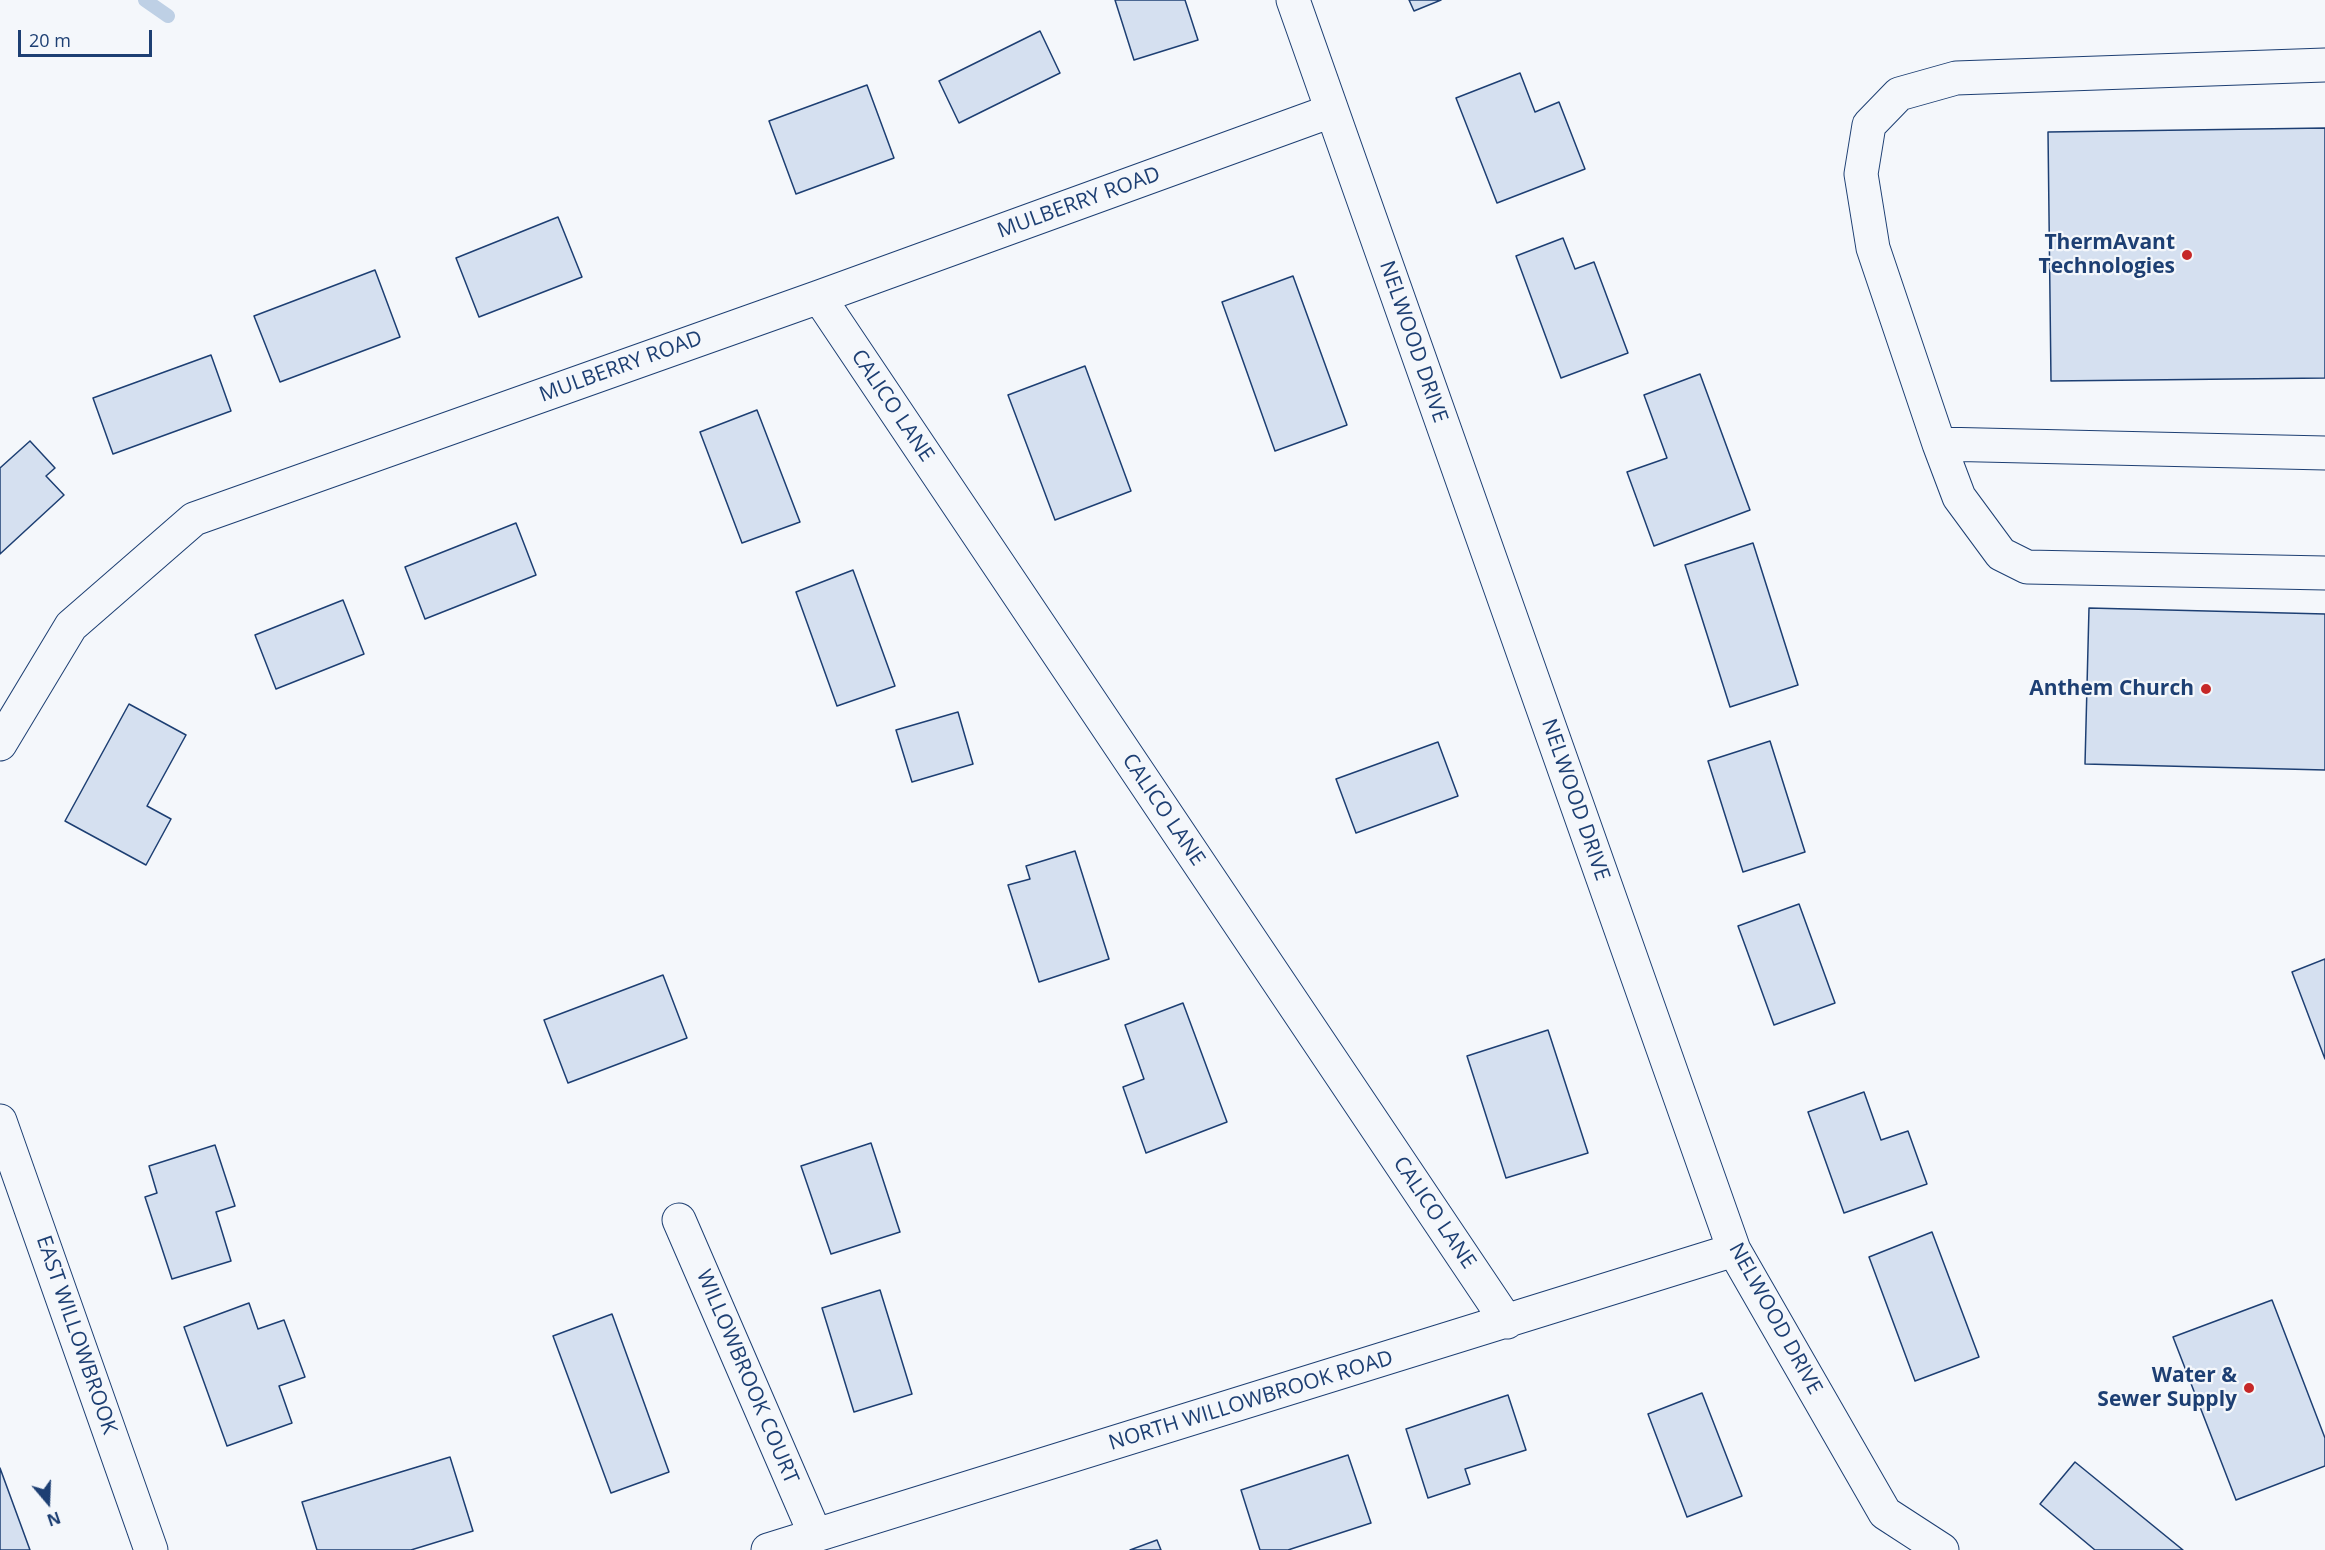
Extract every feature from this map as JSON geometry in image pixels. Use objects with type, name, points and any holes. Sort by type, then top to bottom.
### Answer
[{"type":"street","name":"NELWOOD DRIVE","points":[[1293,0],[1734,1250],[1886,1513],[1942,1550]]},
{"type":"street","points":[[2325,65],[1956,78],[1899,94],[1869,125],[1861,174],[1873,248],[1939,444],[1959,497],[2001,554],[2028,567],[2325,573]]},
{"type":"street","name":"MULBERRY ROAD","points":[[0,744],[70,626],[194,519],[819,297],[1331,111]]},
{"type":"street","name":"CALICO LANE","points":[[819,297],[1506,1322]]},
{"type":"street","points":[[1939,444],[2325,453]]},
{"type":"street","name":"EAST WILLOWBROOK","points":[[0,1121],[151,1550]]},
{"type":"street","name":"WILLOWBROOK COURT","points":[[679,1220],[815,1534]]},
{"type":"street","name":"NORTH WILLOWBROOK ROAD","points":[[768,1550],[1734,1250]]},
{"type":"building","points":[[1115,0],[1185,0],[1198,40],[1134,60]]},
{"type":"building","points":[[1409,0],[1441,0],[1414,11]]},
{"type":"building","points":[[1040,31],[1060,73],[959,123],[939,81]]},
{"type":"building","points":[[1520,73],[1535,112],[1559,102],[1585,169],[1497,203],[1456,98]]},
{"type":"building","points":[[867,85],[894,158],[796,194],[769,121]]},
{"type":"building","name":"ThermAvant Technologies","points":[[2325,128],[2325,378],[2051,381],[2048,132]]},
{"type":"building","points":[[558,217],[582,277],[479,317],[456,258]]},
{"type":"building","points":[[1563,238],[1575,269],[1594,262],[1628,353],[1561,378],[1516,256]]},
{"type":"building","points":[[375,270],[400,337],[280,382],[254,316]]},
{"type":"building","points":[[1293,276],[1347,425],[1275,451],[1222,302]]},
{"type":"building","points":[[211,355],[231,411],[113,454],[93,398]]},
{"type":"building","points":[[1085,366],[1131,491],[1055,520],[1008,395]]},
{"type":"building","points":[[1700,374],[1750,510],[1654,546],[1627,472],[1667,458],[1644,395]]},
{"type":"building","points":[[757,410],[800,522],[742,543],[700,432]]},
{"type":"building","points":[[30,441],[55,468],[46,476],[64,495],[0,554],[0,468]]},
{"type":"building","points":[[516,523],[536,575],[425,619],[405,567]]},
{"type":"building","points":[[1753,543],[1798,685],[1730,707],[1685,565]]},
{"type":"building","points":[[853,570],[895,686],[837,706],[796,592]]},
{"type":"building","points":[[343,600],[364,654],[276,689],[255,635]]},
{"type":"building","name":"Anthem Church","points":[[2089,608],[2325,614],[2325,770],[2085,764]]},
{"type":"building","points":[[129,704],[186,735],[147,806],[171,819],[146,865],[65,821]]},
{"type":"building","points":[[958,712],[973,764],[912,782],[896,730]]},
{"type":"building","points":[[1770,741],[1805,852],[1743,872],[1708,761]]},
{"type":"building","points":[[1438,742],[1458,796],[1356,833],[1336,779]]},
{"type":"building","points":[[1075,851],[1109,959],[1039,982],[1008,885],[1030,879],[1026,866]]},
{"type":"building","points":[[1799,904],[1835,1003],[1774,1025],[1738,926]]},
{"type":"building","points":[[2325,959],[2325,1059],[2292,972]]},
{"type":"building","points":[[663,975],[687,1038],[568,1083],[544,1020]]},
{"type":"building","points":[[1183,1003],[1227,1122],[1146,1153],[1123,1087],[1144,1079],[1125,1025]]},
{"type":"building","points":[[1548,1030],[1588,1153],[1506,1178],[1467,1056]]},
{"type":"building","points":[[1864,1092],[1881,1140],[1908,1131],[1927,1184],[1844,1213],[1808,1112]]},
{"type":"building","points":[[871,1143],[900,1232],[831,1254],[801,1166]]},
{"type":"building","points":[[215,1145],[235,1206],[216,1212],[231,1261],[172,1279],[145,1197],[157,1193],[149,1166]]},
{"type":"building","points":[[1932,1232],[1979,1357],[1915,1381],[1869,1257]]},
{"type":"building","points":[[880,1290],[912,1394],[854,1412],[822,1308]]},
{"type":"building","name":"Water & Sewer Supply","points":[[2272,1300],[2325,1438],[2325,1466],[2236,1500],[2173,1337]]},
{"type":"building","points":[[249,1303],[258,1329],[284,1320],[305,1377],[279,1386],[292,1423],[227,1446],[184,1327]]},
{"type":"building","points":[[612,1314],[669,1472],[611,1493],[553,1336]]},
{"type":"building","points":[[1702,1393],[1742,1496],[1687,1517],[1648,1414]]},
{"type":"building","points":[[1508,1395],[1526,1450],[1465,1469],[1470,1484],[1428,1498],[1406,1429]]},
{"type":"building","points":[[1348,1455],[1371,1523],[1288,1550],[1260,1550],[1241,1490]]},
{"type":"building","points":[[450,1457],[473,1531],[411,1550],[317,1550],[302,1502]]},
{"type":"building","points":[[2075,1462],[2183,1550],[2095,1550],[2040,1504]]},
{"type":"building","points":[[0,1468],[30,1550],[0,1550]]},
{"type":"building","points":[[1157,1540],[1161,1550],[1130,1550]]},
{"type":"waterway","points":[[145,0],[168,16]]},
{"type":"place","name":"ThermAvant Technologies","points":[[2187,255]]},
{"type":"place","name":"Anthem Church","points":[[2206,689]]},
{"type":"place","name":"Water & Sewer Supply","points":[[2249,1388]]}]
